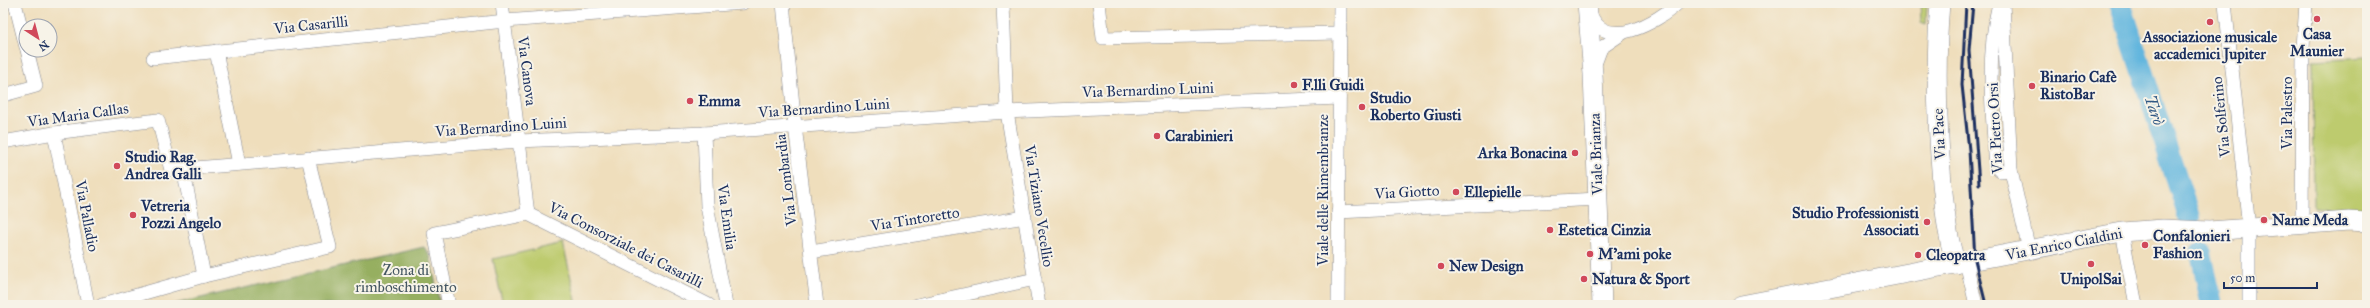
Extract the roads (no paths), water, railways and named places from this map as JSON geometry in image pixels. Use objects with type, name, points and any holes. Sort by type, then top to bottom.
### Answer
[{"type":"street","points":[[15,3],[19,18]]},
{"type":"street","name":"Via Canova","points":[[502,3],[528,214]]},
{"type":"street","name":"Via Casarilli","points":[[153,58],[505,21],[743,3]]},
{"type":"street","name":"Via Lombardia","points":[[783,3],[795,126],[817,305]]},
{"type":"street","name":"Via Tiziano Vecellio","points":[[1002,3],[1007,112],[1039,305]]},
{"type":"street","points":[[1099,3],[1103,38],[1340,33]]},
{"type":"street","name":"Viale delle Rimembranze","points":[[1338,305],[1340,3]]},
{"type":"street","points":[[1587,3],[1594,24],[1600,28],[1615,33],[1625,32]]},
{"type":"street","name":"Viale Brianza","points":[[1587,3],[1593,74],[1602,305]]},
{"type":"street","points":[[1593,74],[1596,58],[1601,48],[1625,32],[1649,23],[1678,3]]},
{"type":"street","name":"Via Pace","points":[[1940,3],[1936,78],[1940,160],[1948,241],[1961,263]]},
{"type":"street","points":[[1999,3],[1994,24],[1991,63],[1996,167],[2006,170]]},
{"type":"street","name":"Via Pietro Orsi","points":[[2003,3],[2006,170],[2029,250]]},
{"type":"street","name":"Via Solferino","points":[[2225,3],[2249,228],[2249,305]]},
{"type":"street","name":"Via Palestro","points":[[2302,224],[2303,48],[2306,3]]},
{"type":"street","points":[[216,51],[239,164]]},
{"type":"street","points":[[4,95],[36,86],[29,58]]},
{"type":"street","name":"Via Bernardino Luini","points":[[158,120],[171,170],[520,141],[704,133],[1007,112],[1339,98]]},
{"type":"street","name":"Via Maria Callas","points":[[3,142],[54,133],[158,120]]},
{"type":"street","name":"Via Palladio","points":[[54,133],[88,305]]},
{"type":"street","name":"Via Emilia","points":[[704,133],[707,206],[726,305]]},
{"type":"street","points":[[102,305],[204,276],[330,247],[308,158]]},
{"type":"street","points":[[183,168],[204,276]]},
{"type":"street","name":"Via Giotto","points":[[1338,212],[1598,199]]},
{"type":"street","points":[[449,305],[434,233],[528,214]]},
{"type":"street","name":"Via Consorziale dei Casarilli","points":[[528,214],[709,305]]},
{"type":"street","name":"Via Tintoretto","points":[[811,252],[1025,217]]},
{"type":"street","name":"Via Enrico Cialdini","points":[[1741,305],[2122,232],[2163,229],[2209,232],[2302,224],[2367,222]]},
{"type":"street","points":[[2122,232],[2136,305]]},
{"type":"street","points":[[1961,263],[1976,305]]},
{"type":"street","points":[[917,305],[1035,279]]},
{"type":"waterway","name":"Tarò","points":[[2120,3],[2189,217]]},
{"type":"waterway","name":"Tarò","points":[[2201,253],[2212,305]]},
{"type":"railway","points":[[1966,3],[1962,85],[1969,150],[1975,260],[1986,305]]},
{"type":"railway","points":[[1973,3],[1969,50],[1979,184]]},
{"type":"place","name":"Casa Maunier","points":[[2317,19]]},
{"type":"place","name":"Associazione musicale accademici Jupiter","points":[[2210,22]]},
{"type":"place","name":"F.lli Guidi","points":[[1294,85]]},
{"type":"place","name":"Binario Cafè RistoBar","points":[[2032,86]]},
{"type":"place","name":"Emma","points":[[690,101]]},
{"type":"place","name":"Studio Roberto Giusti","points":[[1362,107]]},
{"type":"place","name":"Carabinieri","points":[[1157,136]]},
{"type":"place","name":"Arka Bonacina","points":[[1575,153]]},
{"type":"place","name":"Studio Rag. Andrea Galli","points":[[117,166]]},
{"type":"place","name":"Ellepielle","points":[[1456,192]]},
{"type":"place","name":"Vetreria Pozzi Angelo","points":[[133,215]]},
{"type":"place","name":"Name Meda","points":[[2264,220]]},
{"type":"place","name":"Studio Professionisti Associati","points":[[1927,222]]},
{"type":"place","name":"Estetica Cinzia","points":[[1550,230]]},
{"type":"place","name":"Confalonieri Fashion","points":[[2145,245]]},
{"type":"place","name":"M'ami poke","points":[[1590,254]]},
{"type":"place","name":"Cleopatra","points":[[1918,255]]},
{"type":"place","name":"UnipolSai","points":[[2091,264]]},
{"type":"place","name":"New Design","points":[[1441,266]]},
{"type":"place","name":"Natura & Sport","points":[[1584,279]]},
{"type":"park label","name":"Zona di rimboschimento","points":[[406,278]]}]
